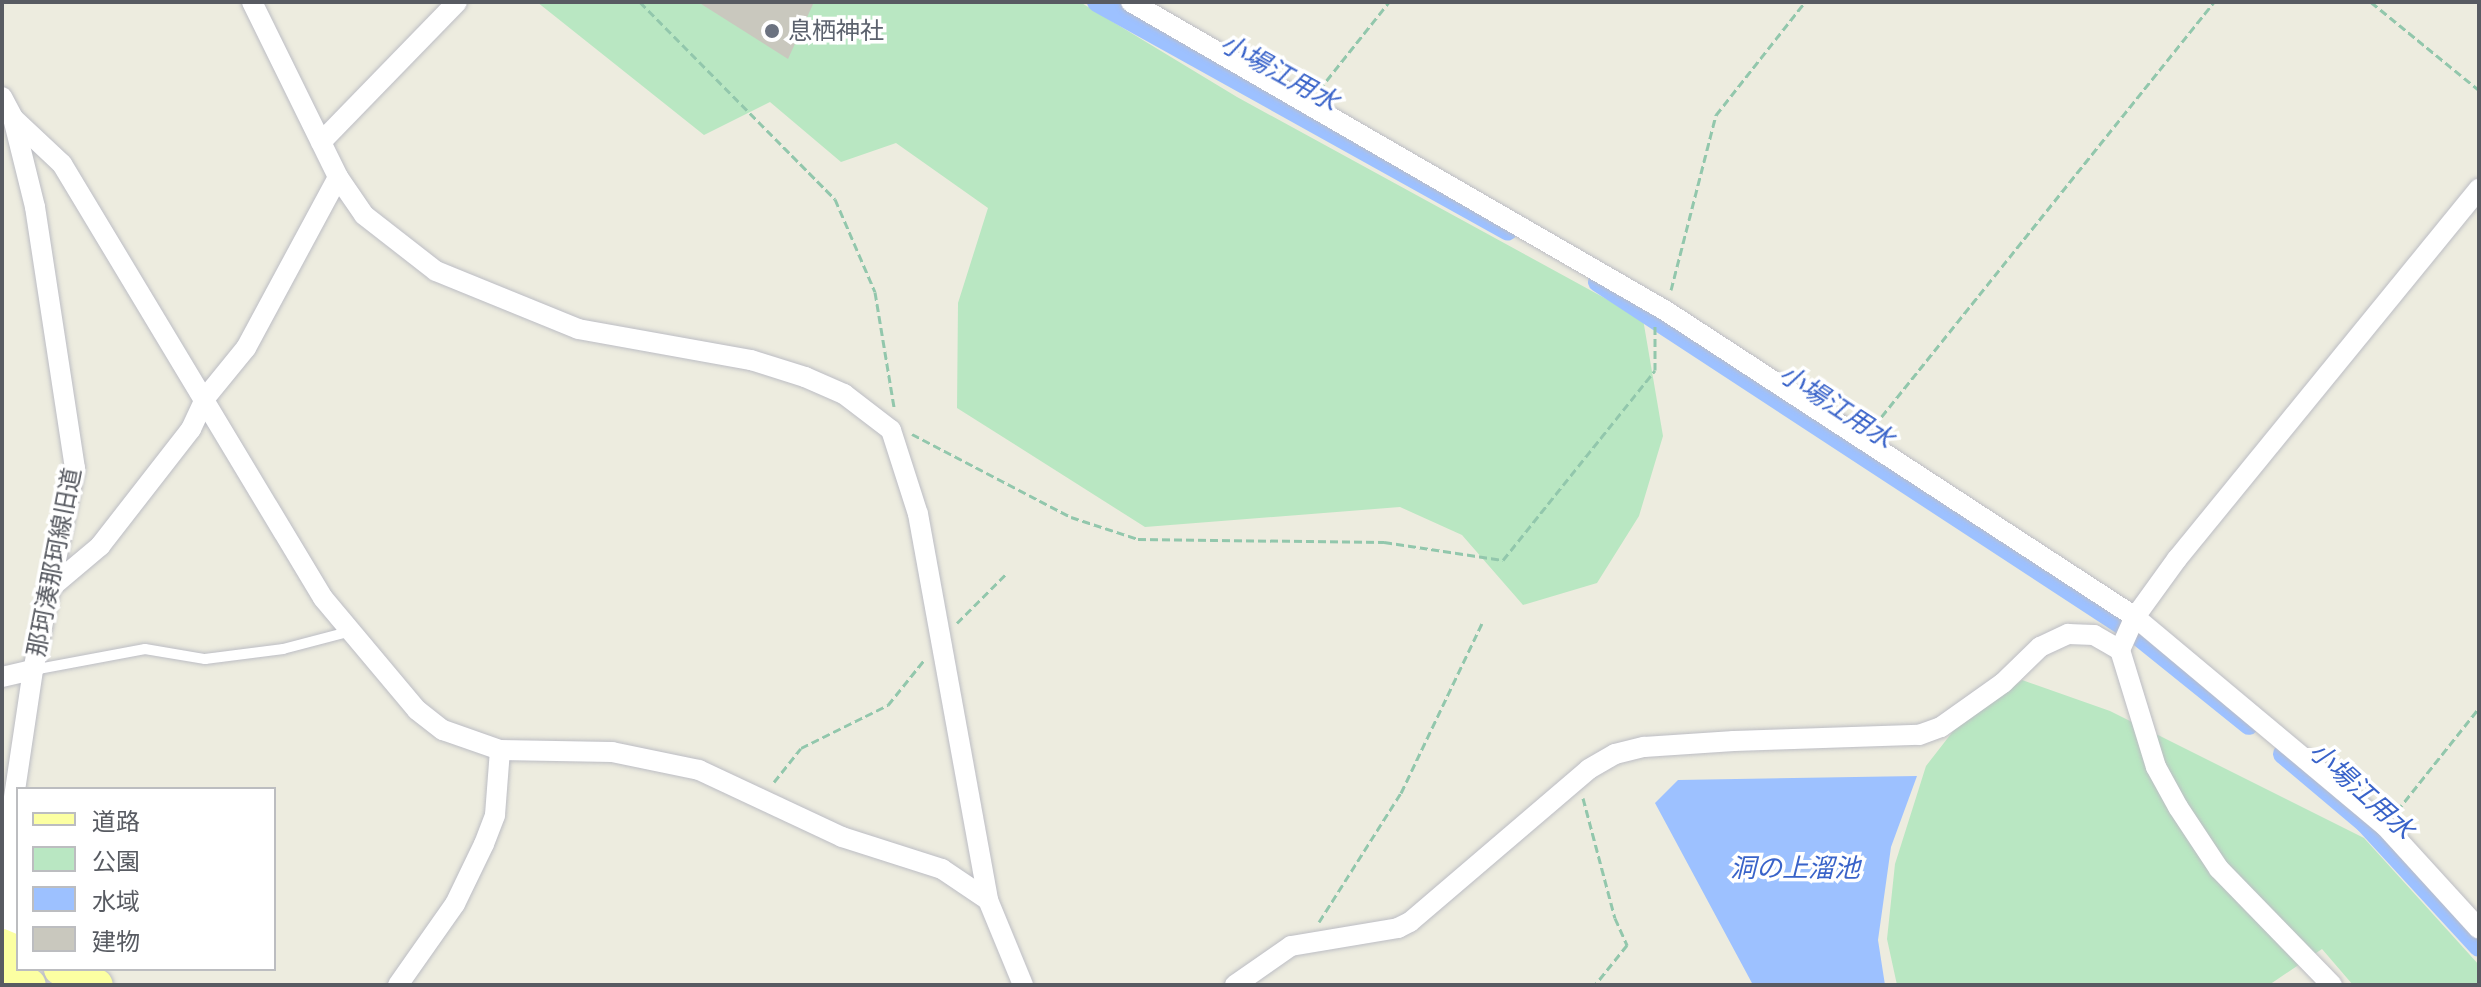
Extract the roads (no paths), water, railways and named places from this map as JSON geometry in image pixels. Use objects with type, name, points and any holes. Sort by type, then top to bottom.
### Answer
[{"type":"main road","points":[[65,971],[97,985]]},
{"type":"street","points":[[252,2],[338,177],[364,215],[389,238],[482,293],[578,329],[751,360],[805,377],[844,394],[894,428],[918,514],[938,643],[988,900],[1023,985]]},
{"type":"street","points":[[321,142],[457,2]]},
{"type":"street","points":[[1131,2],[1863,440],[2129,631],[2385,826],[2479,929]]},
{"type":"street","name":"那珂湊那珂線旧道","points":[[2,97],[13,118],[50,285],[75,468],[33,670],[8,837],[12,966]]},
{"type":"street","points":[[13,118],[62,164],[206,397],[243,467],[348,632],[417,710],[443,730],[500,750],[612,752],[699,770],[842,837],[942,869],[988,900]]},
{"type":"street","points":[[49,589],[100,546],[145,493],[191,429],[206,397],[246,348],[338,177]]},
{"type":"street","points":[[1244,983],[1278,952],[1307,942],[1398,928],[1410,922],[1615,754],[1644,747],[1919,735],[1941,727],[2003,683],[2040,647],[2068,634],[2129,631],[2479,189]]},
{"type":"street","points":[[2129,631],[2156,767],[2178,807],[2219,869],[2332,985]]},
{"type":"street","points":[[2,677],[33,670]]},
{"type":"street","points":[[398,985],[455,904],[484,844],[495,815],[500,750]]},
{"type":"lane","points":[[33,670],[145,649],[205,659],[283,649],[348,632]]},
{"type":"water","name":"洞の上溜池","points":[[1917,776],[1891,847],[1878,940],[1885,985],[1753,985],[1655,803],[1678,780]]},
{"type":"waterway","name":"小場江用水","points":[[1097,2],[1508,231]]},
{"type":"waterway","name":"小場江用水","points":[[1598,282],[2136,634],[2249,725]]},
{"type":"waterway","name":"小場江用水","points":[[2283,754],[2365,823],[2479,947]]},
{"type":"place","name":"息栖神社","points":[[772,31]]}]
